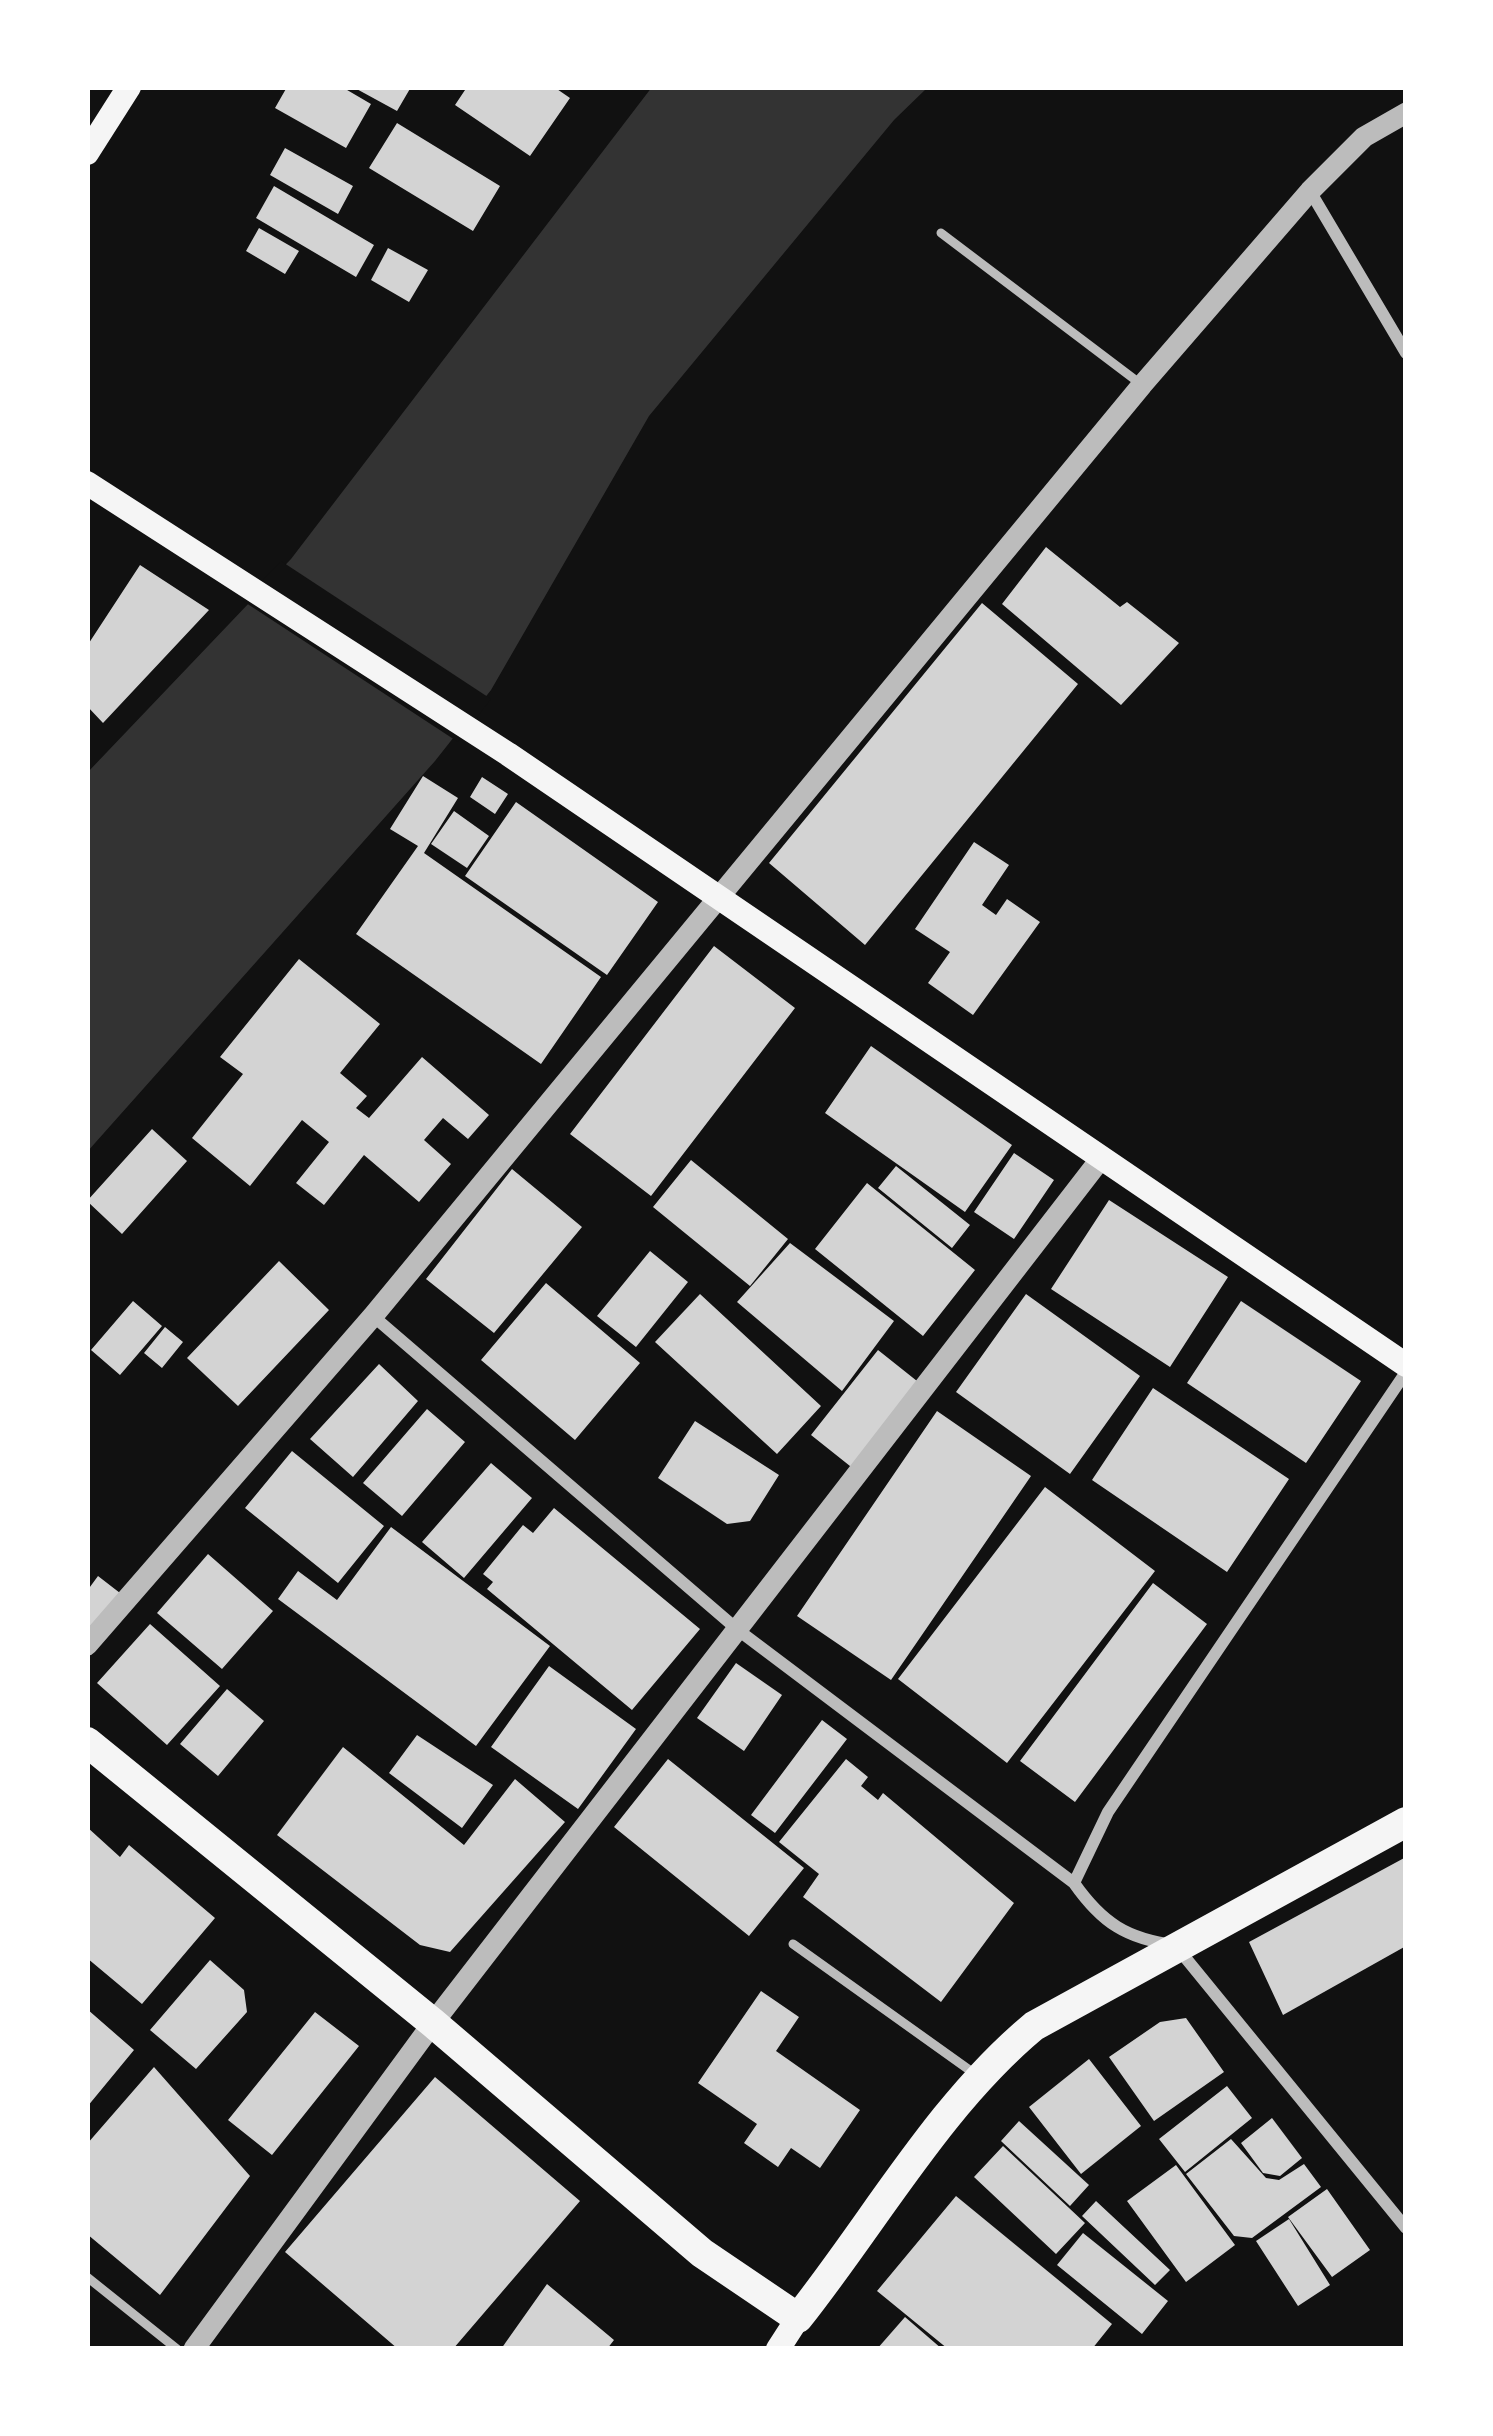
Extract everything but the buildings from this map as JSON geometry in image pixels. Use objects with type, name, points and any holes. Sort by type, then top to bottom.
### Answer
[{"type":"main road","points":[[87,153],[129,87]]},
{"type":"main road","points":[[87,483],[508,754],[1406,1368]]},
{"type":"main road","points":[[87,1742],[433,2023],[702,2253],[798,2318]]},
{"type":"main road","points":[[778,2349],[979,2078],[1034,2026],[1406,1822]]},
{"type":"street","points":[[87,1645],[373,1316],[1142,385],[1310,191],[1364,137],[1406,113]]},
{"type":"street","points":[[1310,191],[1406,352]]},
{"type":"street","points":[[194,2349],[433,2023],[1099,1161]]},
{"type":"street","points":[[373,1316],[738,1630],[1074,1882],[1114,1929],[1139,1940],[1175,1946],[1406,2228]]},
{"type":"street","points":[[1074,1882],[1108,1812],[1406,1368]]},
{"type":"lane","points":[[941,233],[1142,385]]},
{"type":"lane","points":[[793,1944],[979,2078]]},
{"type":"lane","points":[[87,2277],[177,2349]]},
{"type":"shaded area","points":[[652,87],[928,87],[894,120],[649,416],[491,690],[435,761],[87,1152],[87,773],[291,559]]},
{"type":"pier","points":[[281,561],[491,699],[458,742],[243,601]]}]
